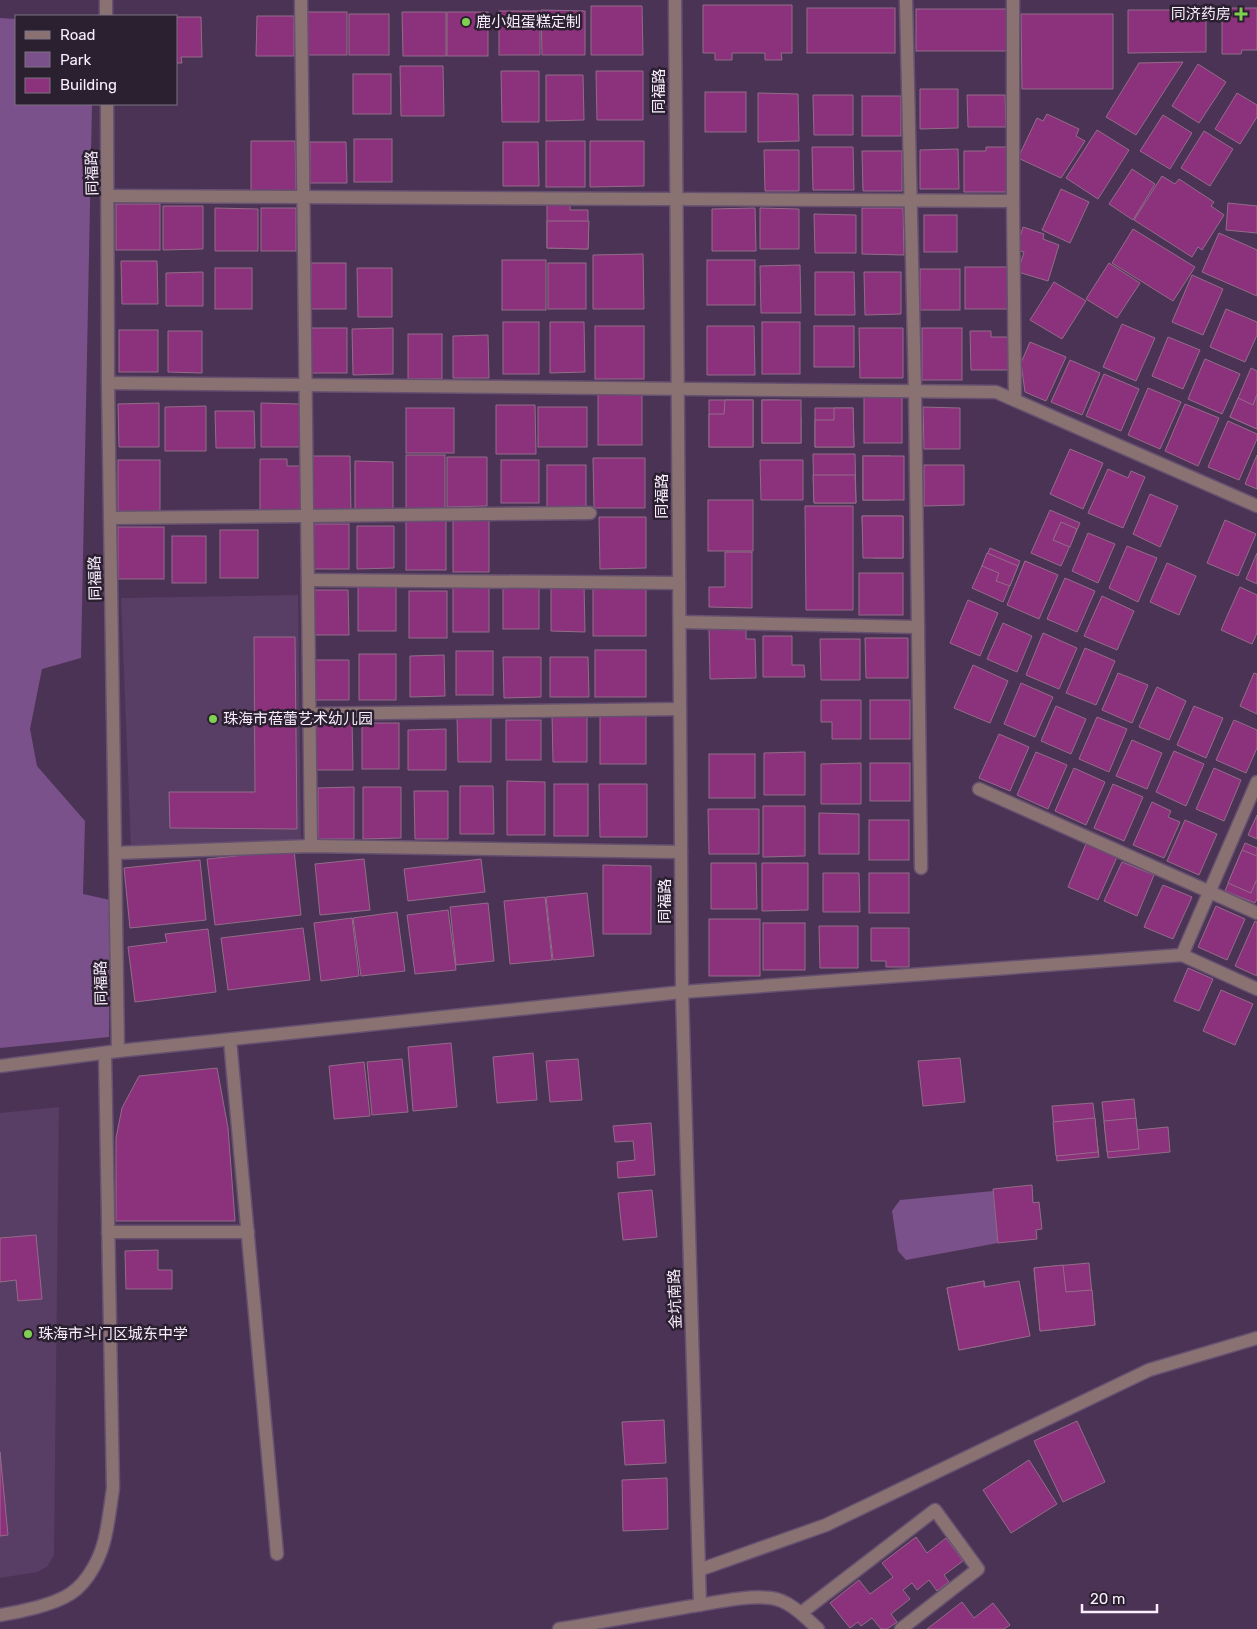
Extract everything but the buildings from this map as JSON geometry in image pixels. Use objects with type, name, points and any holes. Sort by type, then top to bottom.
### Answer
[{"type":"street","points":[[106,0],[106,15]]},
{"type":"street","points":[[301,0],[311,846]]},
{"type":"street","name":"同福路","points":[[675,0],[682,992]]},
{"type":"street","points":[[906,0],[915,390],[920,868]]},
{"type":"street","points":[[1013,0],[1015,400]]},
{"type":"street","name":"同福路","points":[[107,105],[108,383],[118,1051]]},
{"type":"street","points":[[108,196],[1013,201]]},
{"type":"street","points":[[108,383],[996,392],[1257,506]]},
{"type":"street","points":[[110,518],[590,513]]},
{"type":"street","points":[[308,580],[679,583]]},
{"type":"street","points":[[680,622],[918,628]]},
{"type":"street","points":[[309,714],[680,709]]},
{"type":"street","points":[[1182,955],[1257,782]]},
{"type":"street","points":[[979,789],[1257,913]]},
{"type":"street","points":[[115,853],[311,846],[681,852]]},
{"type":"street","points":[[0,1066],[118,1051],[682,992],[1182,955],[1257,989]]},
{"type":"street","name":"金坑南路","points":[[682,992],[700,1605]]},
{"type":"street","points":[[230,1040],[277,1554]]},
{"type":"street","points":[[0,1615],[47,1604],[70,1594],[87,1578],[99,1558],[106,1535],[113,1488],[105,1054]]},
{"type":"street","points":[[108,1232],[248,1232]]},
{"type":"street","points":[[699,1570],[826,1525],[1149,1370],[1257,1338]]},
{"type":"street","points":[[801,1614],[935,1510],[978,1569],[900,1629]]},
{"type":"street","points":[[560,1629],[700,1605],[743,1599],[772,1598],[790,1605],[818,1629]]},
{"type":"shaded area","name":"珠海市蓓蕾艺术幼儿园","points":[[298,595],[301,841],[131,847],[121,598]]},
{"type":"shaded area","name":"珠海市斗门区城东中学","points":[[59,1107],[54,1555],[47,1567],[37,1572],[0,1578],[0,1113]]},
{"type":"green space","points":[[0,18],[15,19],[15,105],[92,105],[81,658],[42,669],[30,729],[37,766],[85,821],[83,894],[110,900],[109,1037],[0,1048]]},
{"type":"green space","points":[[993,1191],[998,1243],[906,1260],[898,1251],[892,1211],[900,1200]]},
{"type":"place","name":"同济药房","points":[[1241,14]]},
{"type":"place","name":"鹿小姐蛋糕定制","points":[[466,22]]},
{"type":"place","name":"珠海市蓓蕾艺术幼儿园","points":[[213,719]]},
{"type":"place","name":"珠海市斗门区城东中学","points":[[28,1334]]}]
